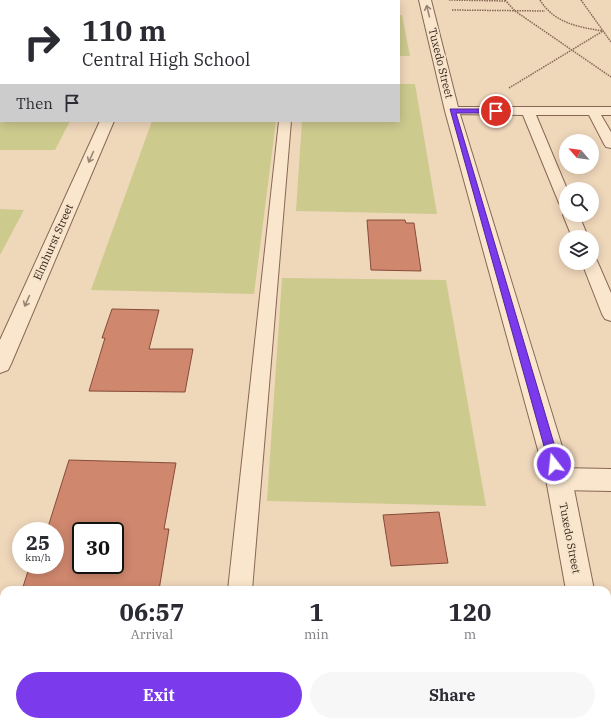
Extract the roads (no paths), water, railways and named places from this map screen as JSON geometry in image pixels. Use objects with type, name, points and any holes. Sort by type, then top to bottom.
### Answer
[{"type":"street","name":"Tuxedo Street","points":[[425,0],[452,111],[559,479],[579,586]]},
{"type":"street","name":"Elmhurst Street","points":[[0,364],[107,122]]},
{"type":"lane","points":[[452,111],[611,111]]},
{"type":"lane","points":[[528,111],[559,186]]},
{"type":"lane","points":[[593,111],[611,144]]},
{"type":"lane","points":[[240,586],[285,122]]},
{"type":"lane","points":[[593,270],[611,314]]},
{"type":"lane","points":[[559,479],[611,480]]}]
